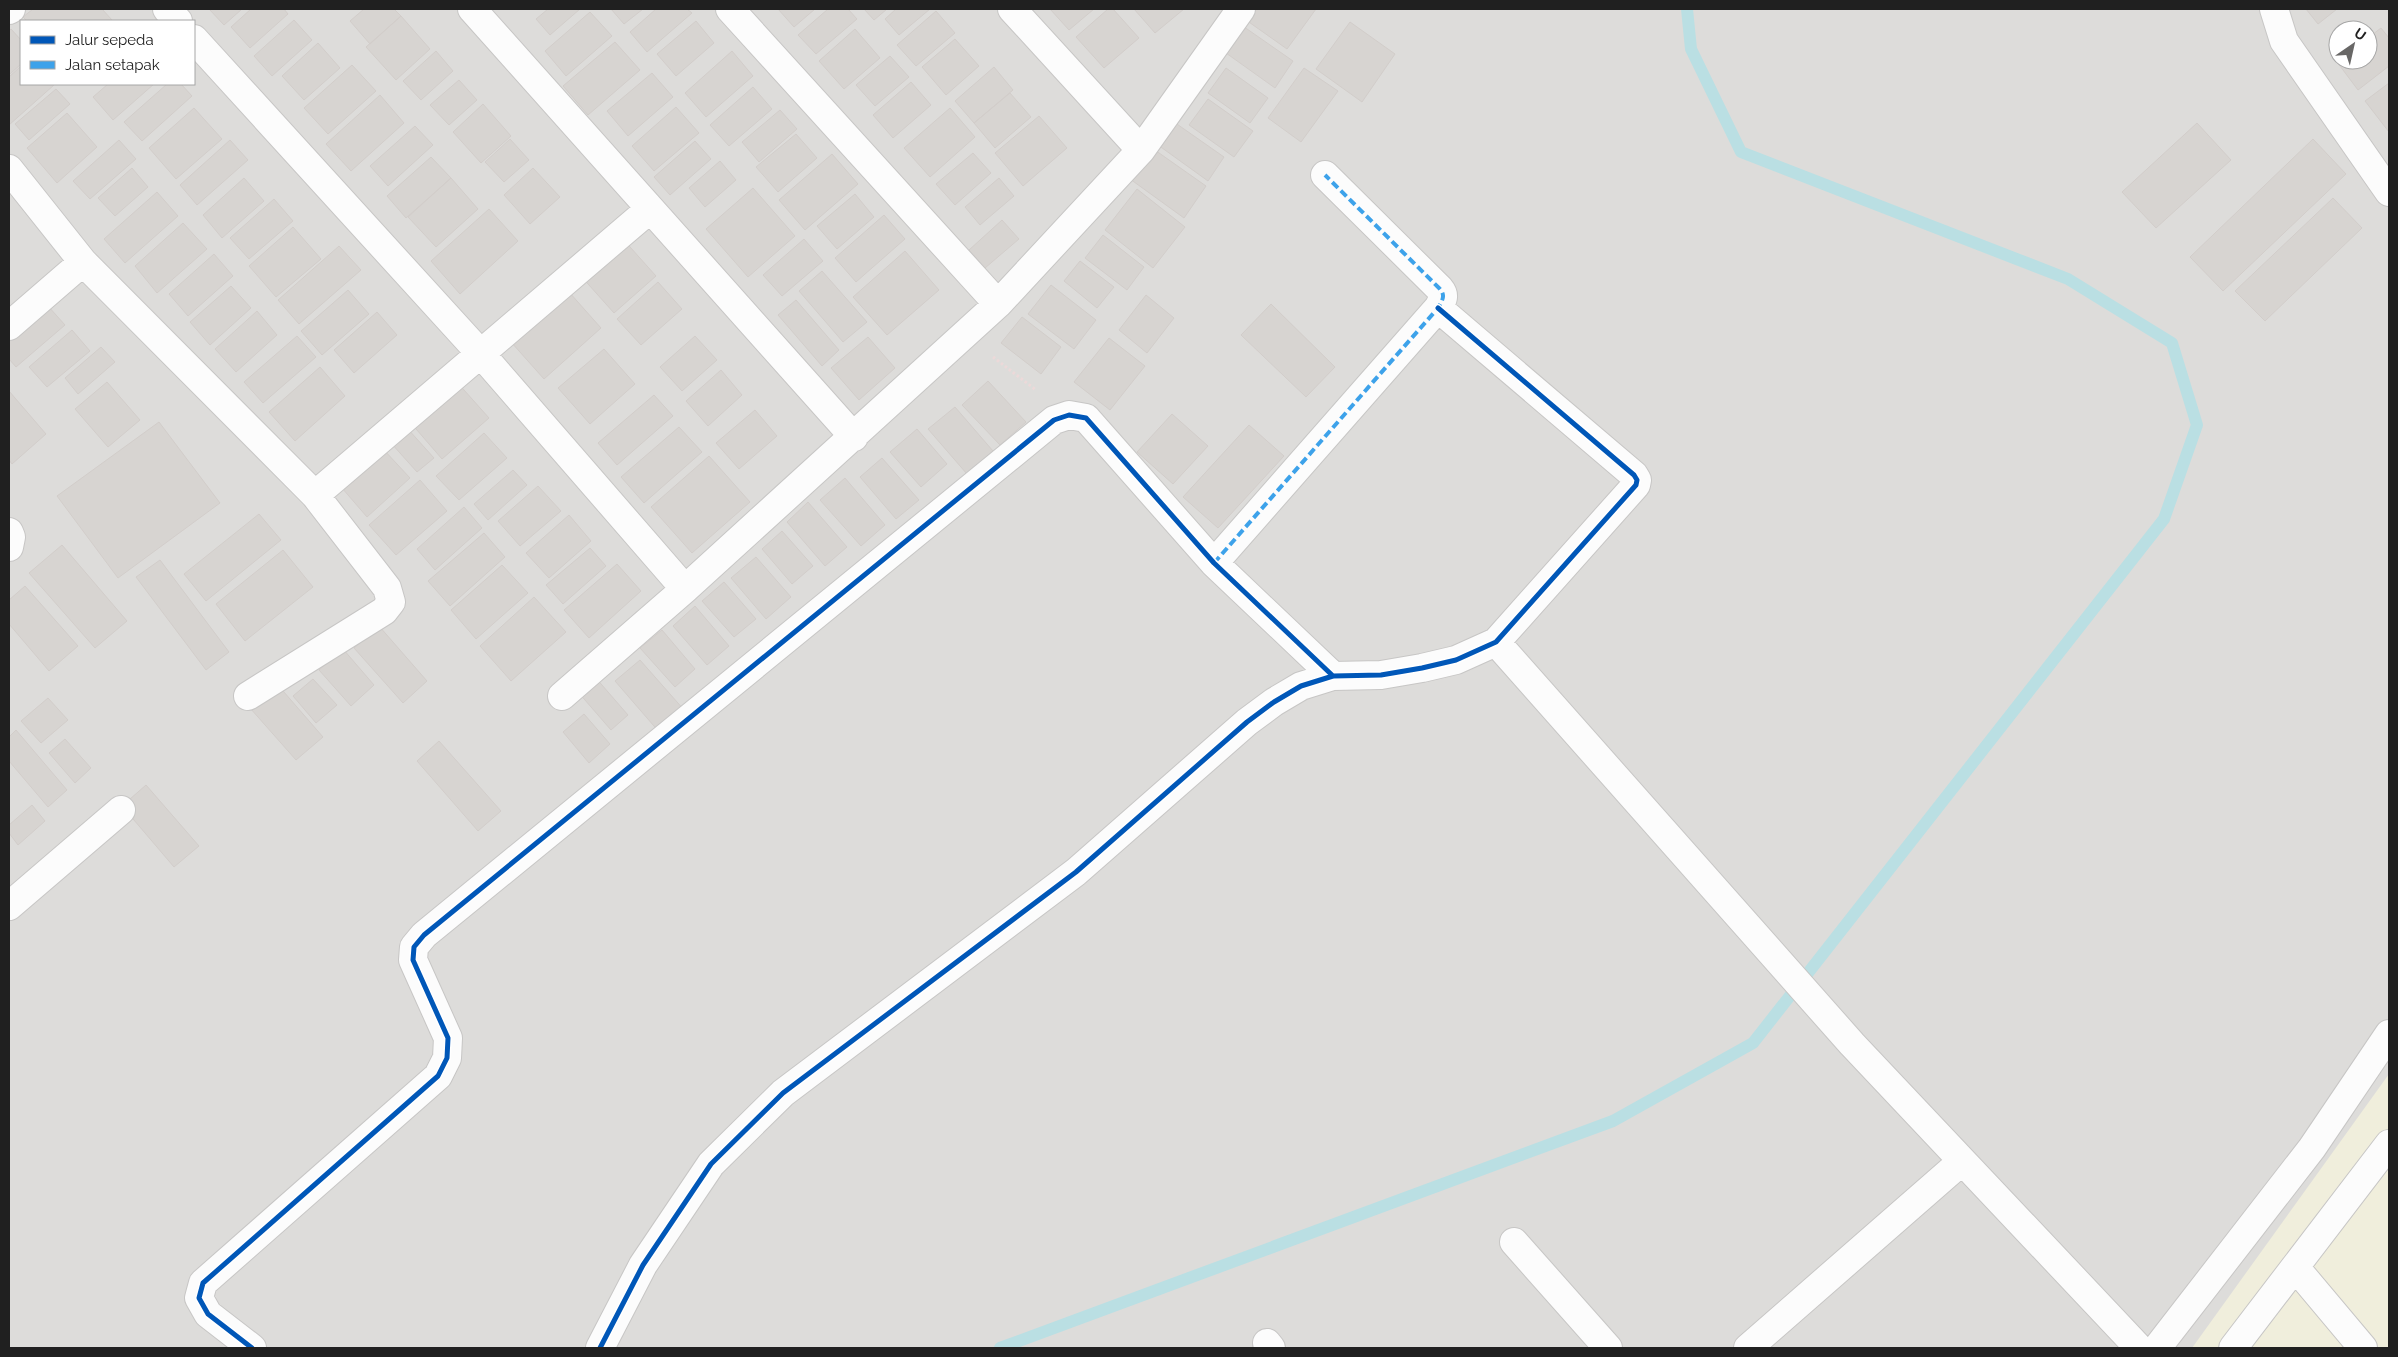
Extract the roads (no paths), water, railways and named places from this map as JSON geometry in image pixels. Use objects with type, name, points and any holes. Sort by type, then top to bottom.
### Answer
[{"type":"street","points":[[166,9],[177,20]]},
{"type":"street","points":[[472,9],[854,437]]},
{"type":"street","points":[[730,9],[998,304]]},
{"type":"street","points":[[1012,9],[1141,150]]},
{"type":"street","points":[[562,696],[685,589],[998,304],[1141,150],[1241,9]]},
{"type":"street","points":[[2274,9],[2284,41],[2389,192]]},
{"type":"street","points":[[195,40],[481,354],[685,589]]},
{"type":"street","points":[[9,169],[83,262],[315,495],[388,588],[391,602],[384,610],[248,696]]},
{"type":"street","points":[[1214,563],[1438,308],[1443,299],[1443,293],[1440,289],[1325,175]]},
{"type":"street","points":[[315,495],[650,209]]},
{"type":"street","points":[[9,326],[83,262]]},
{"type":"street","points":[[600,1348],[643,1265],[711,1164],[783,1093],[1076,872],[1247,722],[1274,702],[1301,686],[1333,676],[1381,675],[1422,668],[1456,660],[1496,642],[1636,485],[1637,480],[1634,475],[1438,308]]},
{"type":"street","points":[[252,1348],[208,1314],[199,1298],[204,1283],[438,1076],[447,1058],[448,1038],[413,960],[414,947],[424,935],[1054,420],[1069,415],[1086,418],[1214,563],[1333,676]]},
{"type":"street","points":[[9,532],[11,537],[9,547]]},
{"type":"street","points":[[1496,642],[1852,1044],[1961,1162],[2139,1348]]},
{"type":"street","points":[[9,906],[121,810]]},
{"type":"street","points":[[2157,1348],[2312,1148],[2389,1034]]},
{"type":"street","points":[[2233,1348],[2389,1144]]},
{"type":"street","points":[[1748,1348],[1961,1162]]},
{"type":"street","points":[[1514,1242],[1608,1348]]},
{"type":"street","points":[[2295,1267],[2363,1348]]},
{"type":"waterway","points":[[1000,1348],[1613,1121],[1753,1043],[2164,519],[2197,425],[2172,343],[2068,279],[1741,152],[1691,49],[1687,9]]}]
